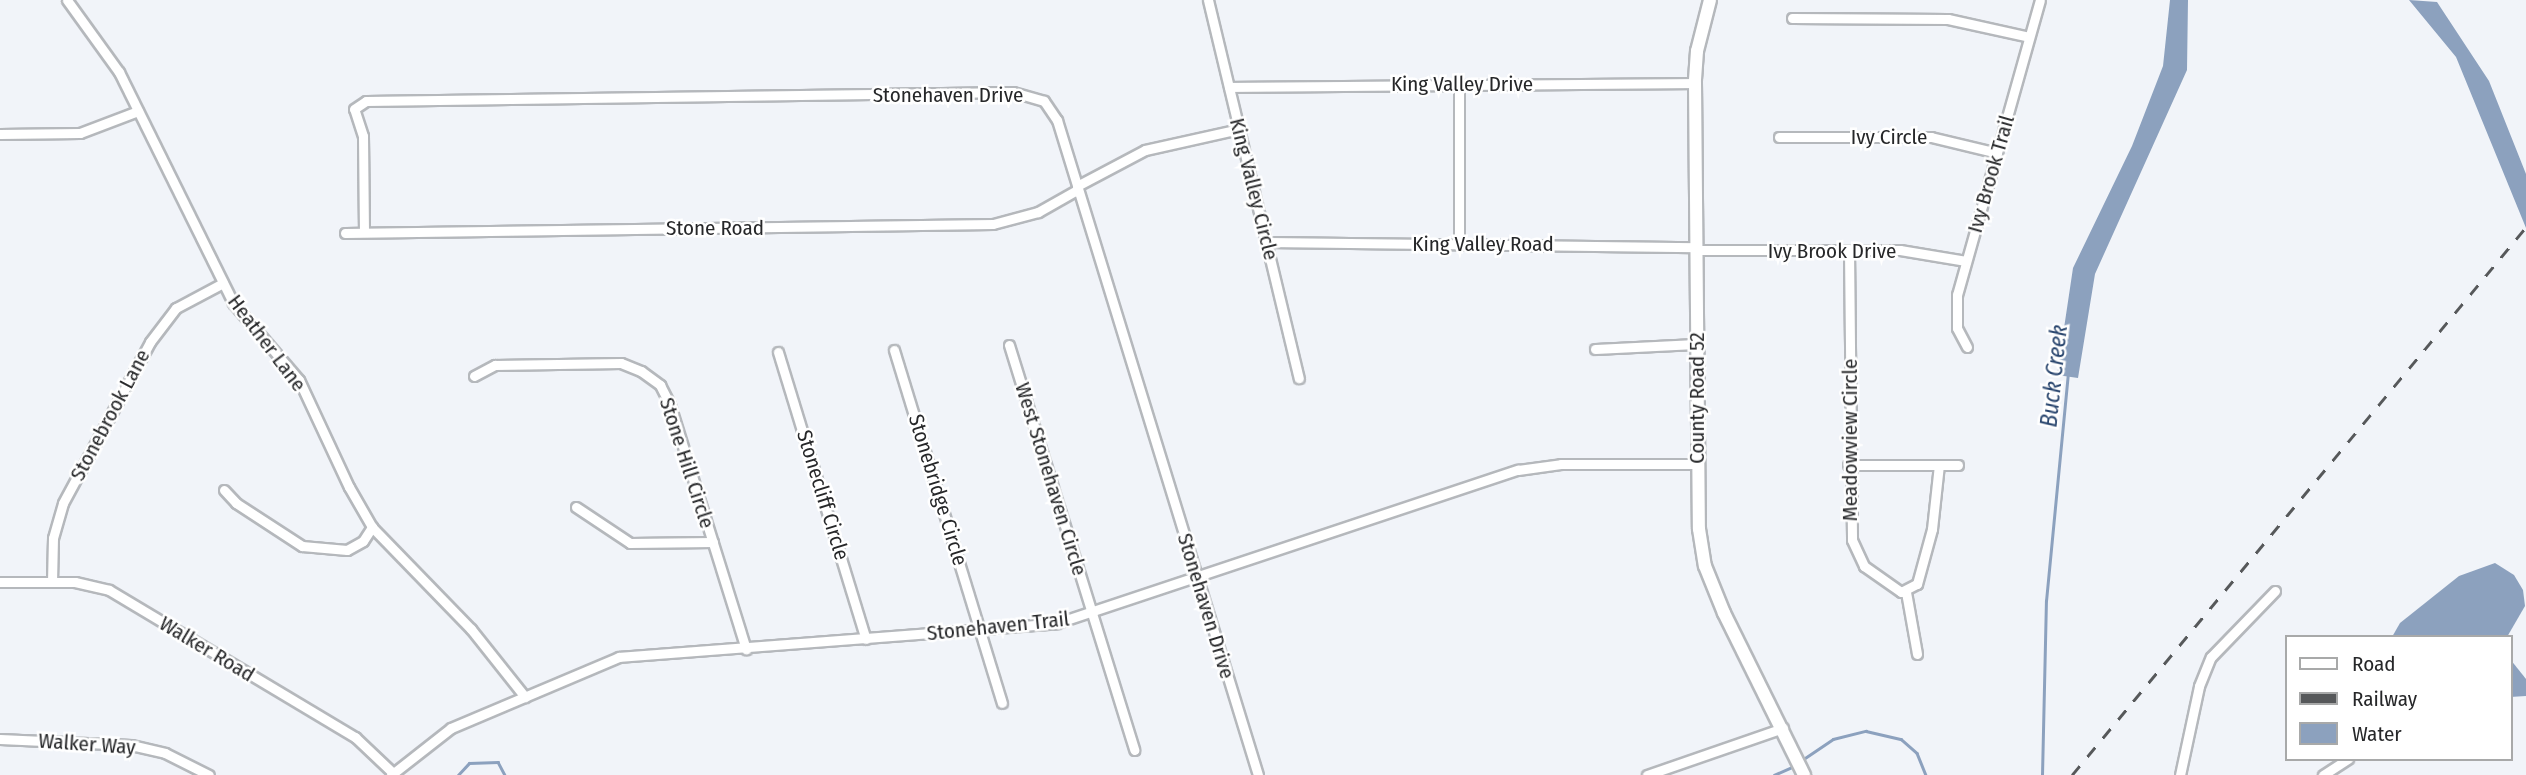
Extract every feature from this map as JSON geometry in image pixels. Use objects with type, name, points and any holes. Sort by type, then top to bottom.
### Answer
[{"type":"street","name":"Heather Lane","points":[[66,0],[119,72],[223,283],[243,318],[299,380],[372,527],[471,629],[525,697]]},
{"type":"street","name":"King Valley Circle","points":[[1208,0],[1299,378]]},
{"type":"street","name":"County Road 52","points":[[1710,0],[1697,51],[1695,83],[1699,528],[1706,566],[1724,613],[1804,775]]},
{"type":"street","name":"Ivy Brook Trail","points":[[1967,347],[1958,333],[1956,313],[1966,261],[2040,0]]},
{"type":"street","points":[[1792,18],[1948,19],[2029,37]]},
{"type":"street","name":"King Valley Drive","points":[[1229,87],[1695,83]]},
{"type":"street","points":[[1459,84],[1459,244]]},
{"type":"street","name":"Stonehaven Drive","points":[[364,232],[363,136],[354,108],[366,100],[1021,93],[1038,97],[1050,108],[1077,188],[1258,775]]},
{"type":"street","points":[[0,134],[80,133],[138,111]]},
{"type":"street","name":"Stone Road","points":[[345,233],[993,224],[1038,212],[1145,150],[1239,130]]},
{"type":"street","name":"Ivy Circle","points":[[1779,137],[1931,137],[1997,153]]},
{"type":"street","name":"King Valley Road","points":[[1268,242],[1697,249]]},
{"type":"street","name":"Ivy Brook Drive","points":[[1697,249],[1919,251],[1966,261]]},
{"type":"street","name":"Meadowview Circle","points":[[1849,250],[1850,527],[1857,554],[1873,575],[1906,592]]},
{"type":"street","name":"Stonebrook Lane","points":[[52,582],[53,538],[63,503],[150,342],[176,308],[223,283]]},
{"type":"street","points":[[1595,349],[1696,344]]},
{"type":"street","name":"West Stonehaven Circle","points":[[1009,345],[1134,750]]},
{"type":"street","name":"Stonebridge Circle","points":[[894,349],[1002,703]]},
{"type":"street","name":"Stonecliff Circle","points":[[778,352],[866,639]]},
{"type":"street","name":"Stone Hill Circle","points":[[474,376],[495,365],[602,363],[627,364],[651,377],[670,405],[746,649]]},
{"type":"street","name":"Stonehaven Trail","points":[[392,774],[434,737],[619,657],[1057,623],[1092,614],[1517,470],[1561,464],[1697,464]]},
{"type":"street","points":[[1848,465],[1958,465]]},
{"type":"street","points":[[1917,654],[1906,592],[1917,584],[1927,548],[1939,465]]},
{"type":"street","points":[[224,490],[236,503],[302,547],[347,550],[363,541],[372,527]]},
{"type":"street","points":[[576,507],[630,543],[713,542]]},
{"type":"street","name":"Walker Road","points":[[0,582],[91,584],[108,590],[355,737],[392,774]]},
{"type":"street","points":[[2180,775],[2199,686],[2211,657],[2275,590]]},
{"type":"street","points":[[1647,775],[1783,728]]},
{"type":"street","name":"Walker Way","points":[[0,739],[131,745],[165,753],[209,775]]},
{"type":"street","points":[[2323,775],[2345,761]]},
{"type":"water","points":[[2170,0],[2188,0],[2187,70],[2095,274],[2078,378],[2057,375],[2073,268],[2132,146],[2163,66]]},
{"type":"water","points":[[2409,0],[2437,2],[2489,81],[2526,174],[2526,228],[2456,57]]},
{"type":"water","points":[[2495,563],[2514,575],[2523,590],[2525,606],[2508,635],[2393,635],[2400,623],[2459,576]]},
{"type":"water","points":[[2512,662],[2526,679],[2526,696],[2512,697]]},
{"type":"waterway","name":"Buck Creek","points":[[2042,775],[2046,601],[2068,374]]},
{"type":"waterway","name":"Buck Creek","points":[[1802,760],[1833,739],[1866,731],[1901,739],[1917,753],[1926,775]]},
{"type":"waterway","name":"Buck Creek","points":[[458,775],[469,763],[498,762],[505,775]]},
{"type":"waterway","name":"Buck Creek","points":[[1774,775],[1794,766]]},
{"type":"railway","points":[[2072,775],[2526,227]]}]
